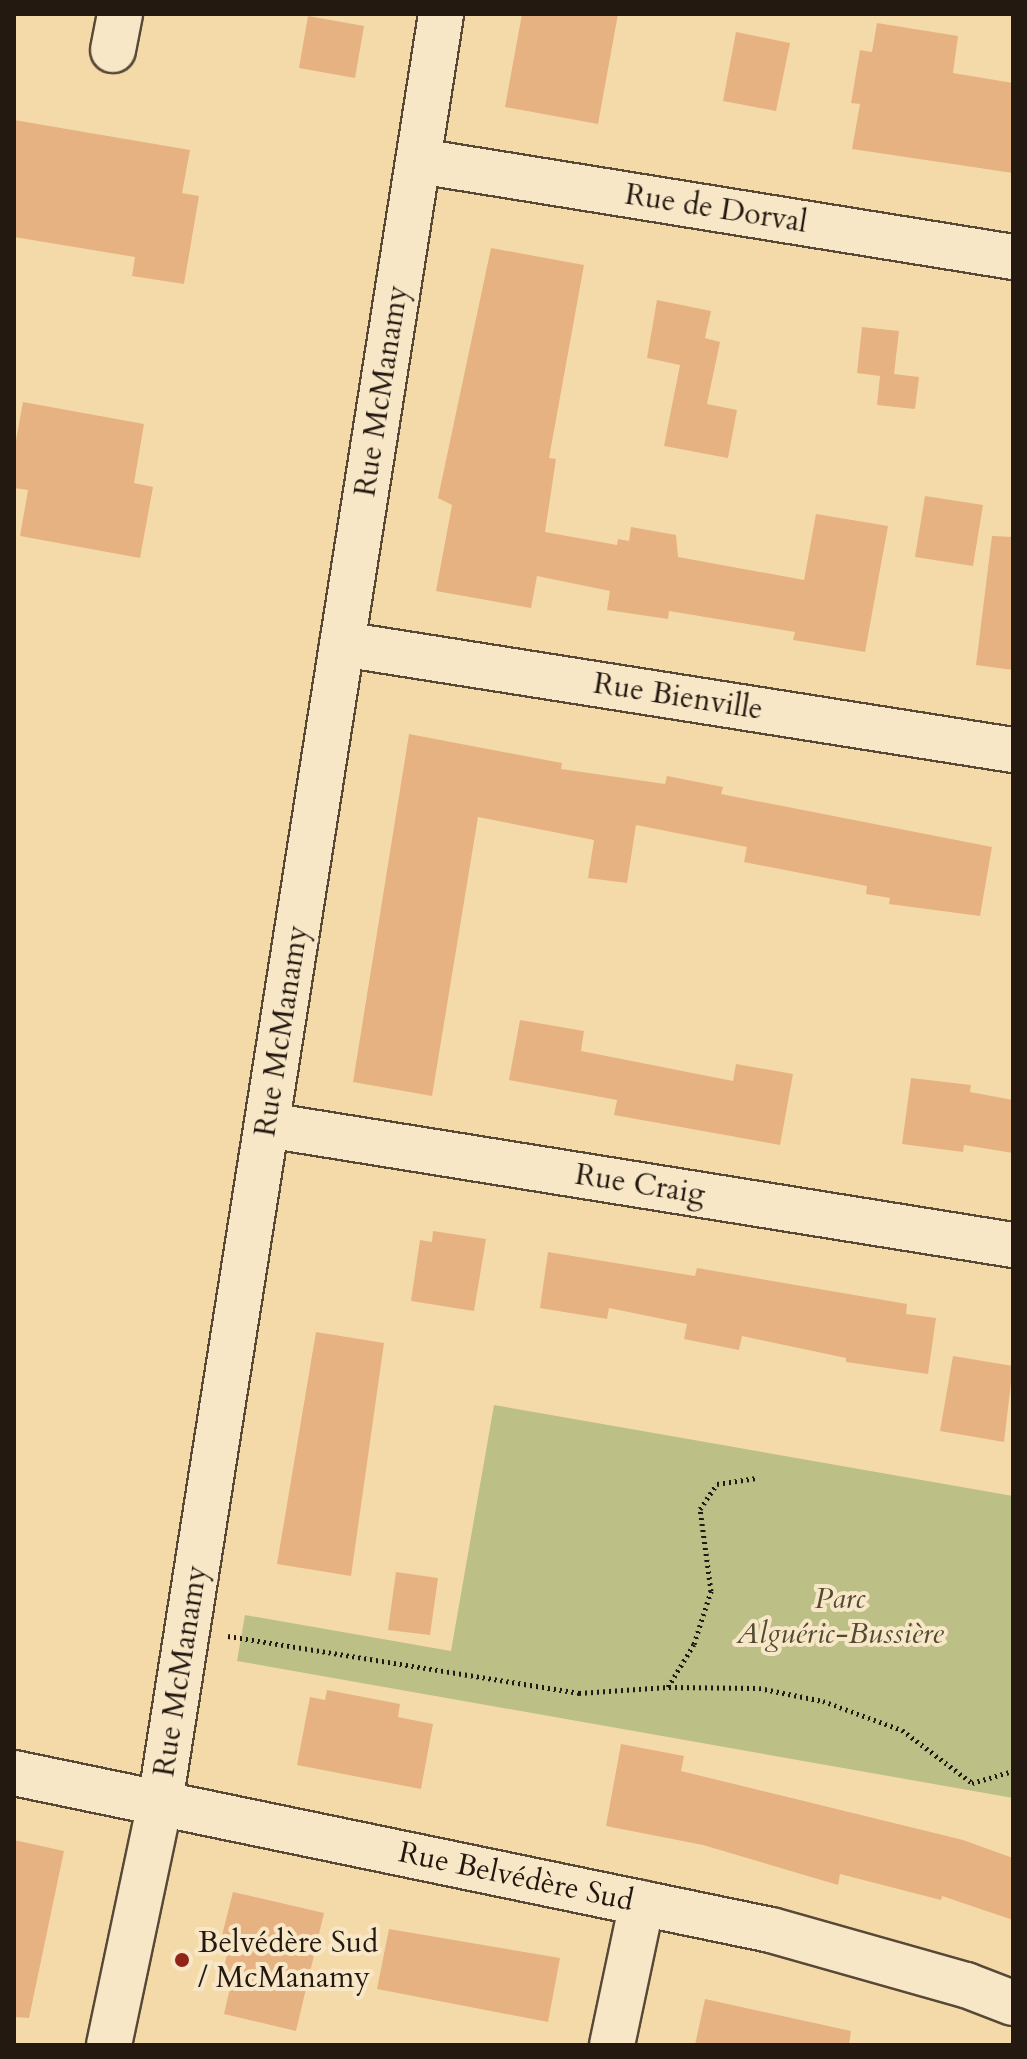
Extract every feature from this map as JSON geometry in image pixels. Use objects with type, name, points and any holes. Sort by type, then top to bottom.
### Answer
[{"type":"street","name":"Rue McManamy","points":[[109,2045],[160,1803],[441,14]]},
{"type":"street","name":"Rue de Dorval","points":[[419,161],[1013,257]]},
{"type":"street","name":"Rue Bienville","points":[[342,644],[1013,750]]},
{"type":"street","name":"Rue Craig","points":[[267,1125],[1013,1245]]},
{"type":"street","name":"Rue Belvédère Sud","points":[[14,1773],[771,1930],[966,1985],[1013,2003]]},
{"type":"street","points":[[612,2045],[642,1903]]},
{"type":"path","points":[[668,1687],[694,1644],[711,1591],[700,1509],[717,1484],[757,1478]]},
{"type":"path","points":[[187,1630],[579,1693],[668,1687],[759,1688],[823,1701],[902,1730],[972,1783],[1013,1771]]},
{"type":"green space","name":"Parc Alguéric-Bussière","points":[[494,1405],[1013,1496],[1013,1798],[237,1661],[245,1615],[451,1651]]},
{"type":"building","points":[[522,14],[618,14],[598,124],[505,107]]},
{"type":"building","points":[[308,16],[364,26],[355,78],[299,68]]},
{"type":"building","points":[[877,23],[958,36],[953,73],[1013,83],[1013,173],[852,149],[860,104],[851,103],[860,50],[872,52]]},
{"type":"building","points":[[736,32],[790,43],[776,111],[723,101]]},
{"type":"building","points":[[14,120],[190,150],[182,193],[199,196],[184,284],[132,276],[135,257],[14,237]]},
{"type":"building","points":[[491,248],[584,265],[549,458],[556,459],[545,532],[617,545],[618,539],[629,541],[631,527],[676,535],[678,557],[804,580],[816,514],[888,526],[865,652],[793,640],[795,632],[669,611],[668,619],[607,610],[610,591],[537,576],[531,608],[436,591],[452,505],[438,498]]},
{"type":"building","points":[[657,300],[711,311],[705,338],[720,342],[707,404],[737,410],[728,458],[664,446],[680,365],[647,358]]},
{"type":"building","points":[[862,327],[899,331],[894,374],[919,377],[915,409],[877,405],[880,376],[857,373]]},
{"type":"building","points":[[23,402],[144,424],[134,483],[153,487],[140,558],[20,536],[28,490],[14,488],[14,451]]},
{"type":"building","points":[[925,496],[983,505],[973,566],[915,557]]},
{"type":"building","points":[[992,536],[1013,537],[1013,670],[976,665]]},
{"type":"building","points":[[409,734],[562,763],[561,769],[665,784],[667,776],[723,787],[721,794],[992,847],[980,916],[889,904],[890,898],[866,894],[867,886],[744,862],[747,847],[636,825],[627,883],[588,878],[594,840],[478,817],[432,1096],[353,1082]]},
{"type":"building","points":[[520,1020],[584,1031],[581,1051],[733,1081],[736,1064],[793,1074],[780,1145],[614,1115],[617,1100],[509,1080]]},
{"type":"building","points":[[911,1078],[971,1085],[970,1092],[1013,1100],[1013,1153],[964,1145],[963,1152],[902,1144]]},
{"type":"building","points":[[433,1231],[486,1239],[474,1311],[411,1301],[420,1240],[432,1242]]},
{"type":"building","points":[[548,1252],[695,1276],[697,1268],[907,1304],[906,1314],[936,1318],[928,1374],[846,1362],[846,1358],[742,1336],[739,1350],[684,1339],[687,1324],[609,1308],[607,1319],[540,1308]]},
{"type":"building","points":[[316,1332],[384,1343],[351,1576],[277,1564]]},
{"type":"building","points":[[953,1356],[1013,1366],[1004,1442],[940,1431]]},
{"type":"building","points":[[396,1572],[438,1578],[430,1635],[388,1630]]},
{"type":"building","points":[[327,1690],[400,1704],[398,1717],[433,1724],[421,1789],[297,1765],[310,1697],[325,1700]]},
{"type":"building","points":[[621,1744],[684,1756],[681,1771],[963,1840],[1013,1858],[1013,1920],[942,1896],[941,1900],[840,1874],[838,1885],[703,1845],[606,1826]]},
{"type":"building","points":[[14,1840],[64,1851],[29,2018],[14,2017]]},
{"type":"building","points":[[233,1892],[324,1913],[296,2031],[224,2014],[233,1975],[223,1973],[228,1949],[219,1947]]},
{"type":"building","points":[[389,1929],[560,1958],[548,2022],[377,1989]]},
{"type":"building","points":[[705,1999],[851,2031],[849,2045],[695,2045]]},
{"type":"place","name":"Belvédère Sud / McManamy","points":[[182,1960]]}]
